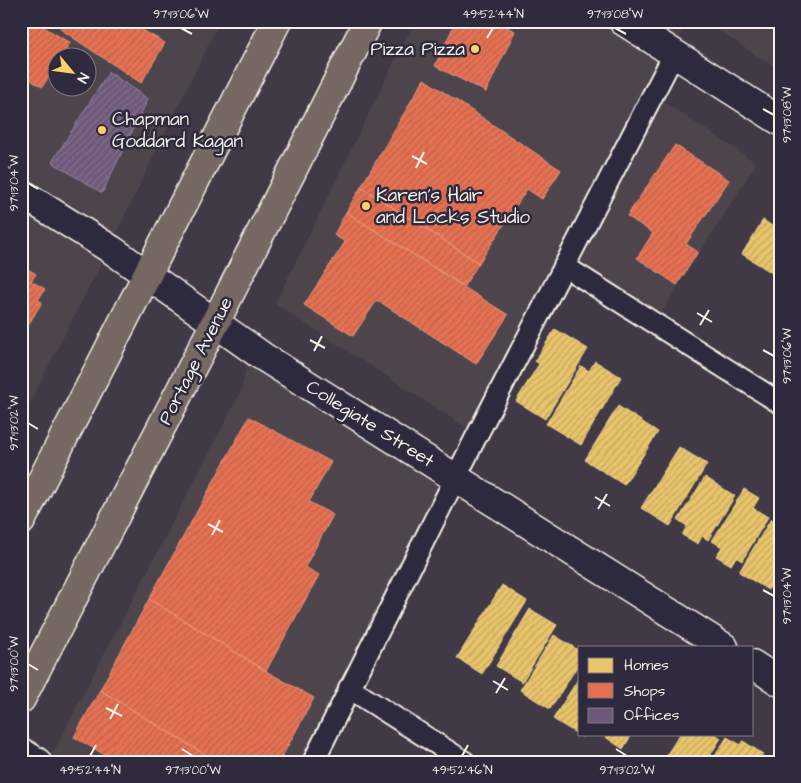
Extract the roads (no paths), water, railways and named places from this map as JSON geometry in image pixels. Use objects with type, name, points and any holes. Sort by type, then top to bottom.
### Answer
[{"type":"highway","points":[[21,521],[277,21]]},
{"type":"highway","name":"Portage Avenue","points":[[21,699],[368,21]]},
{"type":"street","points":[[623,21],[780,121]]},
{"type":"street","name":"Collegiate Street","points":[[21,193],[112,250],[262,356],[722,646]]},
{"type":"street","points":[[754,665],[780,682]]},
{"type":"street","points":[[21,752],[37,762]]},
{"type":"lane","points":[[312,762],[474,441],[674,54]]},
{"type":"lane","points":[[564,266],[780,403]]},
{"type":"lane","points":[[349,688],[465,762]]},
{"type":"place","name":"Pizza Pizza","points":[[475,49]]},
{"type":"place","name":"Chapman Goddard Kagan","points":[[102,130]]},
{"type":"place","name":"Karen's Hair and Locks Studio","points":[[366,206]]}]
